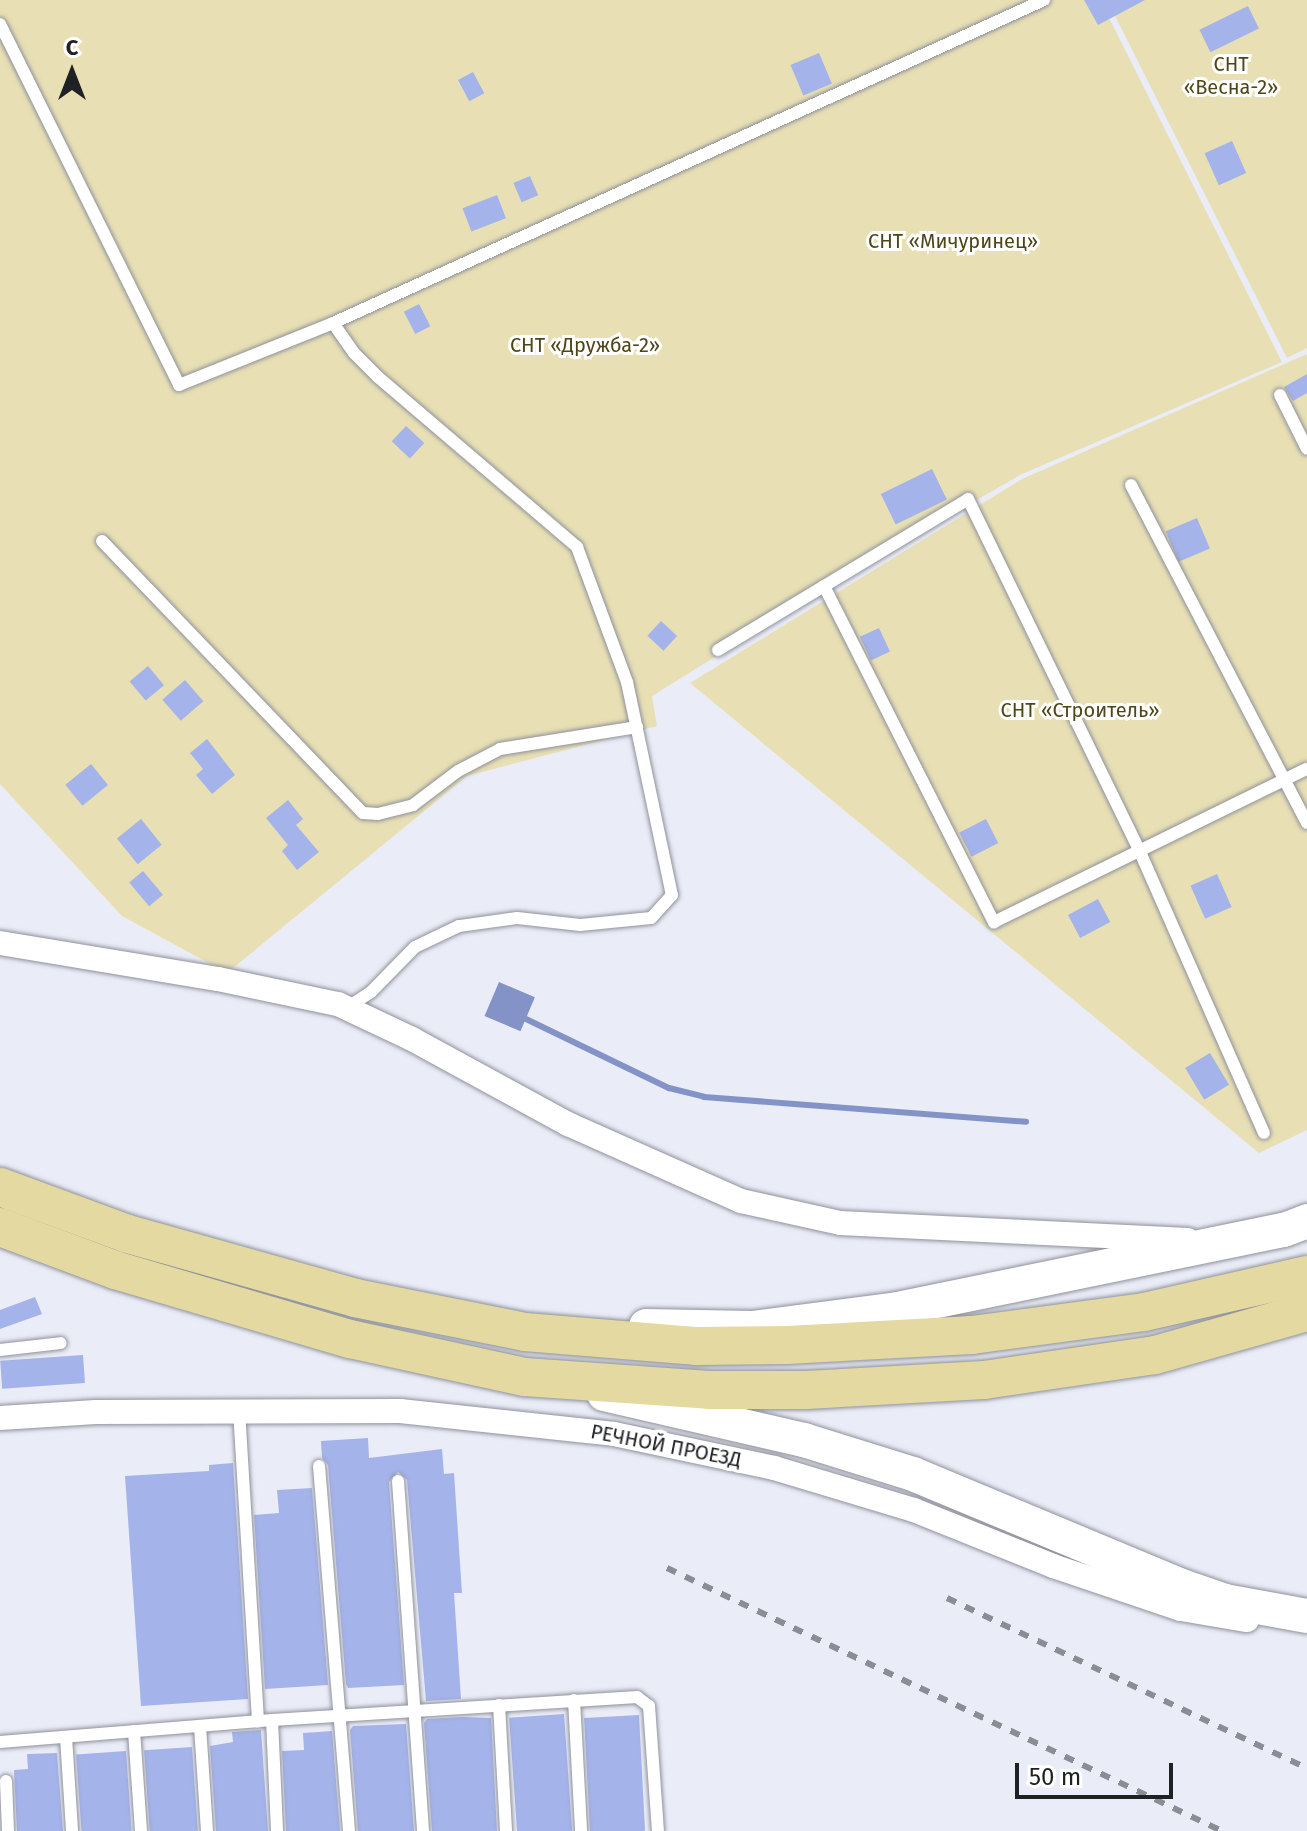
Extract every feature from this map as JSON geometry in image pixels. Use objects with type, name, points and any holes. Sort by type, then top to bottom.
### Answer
[{"type":"main road","points":[[0,1187],[128,1234],[355,1298],[525,1332],[697,1346],[787,1345],[972,1335],[1144,1312],[1307,1275]]},
{"type":"main road","points":[[486,1324],[752,1328],[898,1309],[1284,1230],[1307,1221]]},
{"type":"main road","points":[[0,1227],[115,1270],[350,1339],[804,1440],[913,1474],[1196,1591],[1272,1612],[1307,1618]]},
{"type":"main road","points":[[525,1377],[709,1390],[806,1390],[984,1380],[1155,1355],[1307,1312]]},
{"type":"street","points":[[0,943],[218,979],[346,1008],[412,1039],[568,1124],[741,1201],[840,1223],[1226,1241]]},
{"type":"street","name":"РЕЧНОЙ ПРОЕЗД","points":[[0,1418],[239,1410],[400,1411],[526,1421],[614,1434],[774,1468],[914,1510],[1053,1566],[1181,1609],[1235,1620],[1307,1618]]},
{"type":"lane","points":[[0,24],[179,385],[333,323],[1044,0]]},
{"type":"lane","points":[[333,323],[354,353],[378,377],[577,547],[627,682],[672,895],[651,918],[580,925],[517,918],[459,926],[415,947],[371,992],[346,1008]]},
{"type":"lane","points":[[1280,395],[1307,449]]},
{"type":"lane","points":[[1131,485],[1287,779],[1307,823]]},
{"type":"lane","points":[[718,650],[968,499],[1140,852],[1264,1133]]},
{"type":"lane","points":[[102,541],[363,813],[378,814],[413,805],[458,771],[500,749],[637,727]]},
{"type":"lane","points":[[824,586],[994,922],[1307,769]]},
{"type":"lane","points":[[0,1350],[61,1343]]},
{"type":"lane","points":[[239,1410],[258,1721]]},
{"type":"lane","points":[[319,1466],[349,1831]]},
{"type":"lane","points":[[398,1481],[423,1831]]},
{"type":"lane","points":[[0,1742],[341,1715],[637,1697],[649,1706],[658,1831]]},
{"type":"lane","points":[[574,1700],[581,1831]]},
{"type":"lane","points":[[499,1705],[506,1831]]},
{"type":"lane","points":[[272,1720],[277,1831]]},
{"type":"lane","points":[[200,1726],[207,1831]]},
{"type":"lane","points":[[134,1731],[141,1831]]},
{"type":"lane","points":[[66,1737],[72,1831]]},
{"type":"lane","points":[[6,1781],[8,1831]]},
{"type":"green space","points":[[0,0],[1100,0],[1282,362],[1020,475],[852,572],[652,696],[657,726],[467,776],[227,973],[122,916],[0,784]]},
{"type":"green space","name":"СНТ «Весна-2»","points":[[1107,0],[1307,0],[1307,348],[1287,358]]},
{"type":"green space","name":"СНТ «Строитель»","points":[[1307,354],[1307,1130],[1259,1153],[690,683],[1022,479]]},
{"type":"water","points":[[499,982],[535,997],[520,1031],[485,1016]]},
{"type":"building","points":[[1084,0],[1145,0],[1098,25]]},
{"type":"building","points":[[1248,6],[1259,28],[1210,52],[1199,30]]},
{"type":"building","points":[[819,53],[832,83],[803,95],[790,65]]},
{"type":"building","points":[[473,72],[484,93],[469,101],[458,80]]},
{"type":"building","points":[[1232,141],[1246,173],[1219,185],[1205,153]]},
{"type":"building","points":[[530,176],[538,195],[522,202],[513,183]]},
{"type":"building","points":[[497,195],[506,218],[471,232],[462,208]]},
{"type":"building","points":[[419,304],[430,326],[415,334],[404,312]]},
{"type":"building","points":[[1307,374],[1307,393],[1293,401],[1284,387]]},
{"type":"building","points":[[406,426],[424,443],[410,458],[392,441]]},
{"type":"building","points":[[932,469],[947,500],[896,525],[881,494]]},
{"type":"building","points":[[1197,518],[1210,548],[1179,562],[1166,531]]},
{"type":"building","points":[[661,621],[677,636],[663,651],[647,636]]},
{"type":"building","points":[[879,628],[890,652],[871,660],[860,637]]},
{"type":"building","points":[[148,666],[164,685],[146,701],[130,681]]},
{"type":"building","points":[[185,680],[203,701],[181,721],[162,700]]},
{"type":"building","points":[[207,739],[235,775],[212,794],[196,775],[203,769],[190,753]]},
{"type":"building","points":[[91,764],[108,785],[82,806],[65,785]]},
{"type":"building","points":[[288,800],[303,819],[296,825],[319,852],[297,870],[282,851],[288,845],[266,818]]},
{"type":"building","points":[[141,819],[162,845],[138,864],[117,839]]},
{"type":"building","points":[[986,819],[998,843],[972,857],[959,833]]},
{"type":"building","points":[[143,871],[163,895],[149,906],[129,883]]},
{"type":"building","points":[[1217,874],[1232,907],[1205,919],[1191,886]]},
{"type":"building","points":[[1098,899],[1110,922],[1080,938],[1068,915]]},
{"type":"building","points":[[1210,1053],[1229,1085],[1204,1100],[1185,1068]]},
{"type":"building","points":[[35,1297],[42,1314],[0,1329],[0,1310]]},
{"type":"building","points":[[83,1355],[85,1383],[2,1389],[0,1361]]},
{"type":"building","points":[[368,1438],[369,1458],[442,1449],[444,1474],[454,1473],[462,1593],[454,1593],[461,1699],[426,1701],[407,1480],[398,1472],[389,1482],[404,1685],[348,1688],[346,1684],[328,1465],[322,1458],[321,1441]]},
{"type":"building","points":[[233,1463],[248,1699],[141,1706],[125,1476],[209,1471],[209,1465]]},
{"type":"building","points":[[312,1488],[328,1685],[265,1689],[254,1515],[279,1513],[277,1490]]},
{"type":"building","points":[[564,1714],[572,1831],[517,1831],[509,1718]]},
{"type":"building","points":[[639,1715],[645,1831],[590,1831],[584,1718]]},
{"type":"building","points":[[491,1718],[497,1831],[432,1831],[424,1723],[427,1719]]},
{"type":"building","points":[[406,1724],[414,1831],[358,1831],[350,1730],[353,1726]]},
{"type":"building","points":[[261,1730],[268,1831],[216,1831],[210,1746],[233,1742],[232,1732]]},
{"type":"building","points":[[332,1731],[340,1831],[286,1831],[282,1751],[304,1750],[303,1733]]},
{"type":"building","points":[[192,1747],[198,1831],[150,1831],[144,1750]]},
{"type":"building","points":[[126,1751],[132,1831],[81,1831],[76,1754]]},
{"type":"building","points":[[57,1753],[63,1831],[17,1831],[14,1770],[28,1769],[27,1754]]},
{"type":"waterway","points":[[526,1019],[669,1088],[704,1097],[1026,1122]]},
{"type":"railway","points":[[667,1568],[1222,1831]]},
{"type":"railway","points":[[947,1598],[1307,1768]]},
{"type":"park label","name":"СНТ «Мичуринец»","points":[[953,241]]},
{"type":"park label","name":"СНТ «Дружба-2»","points":[[585,345]]}]
